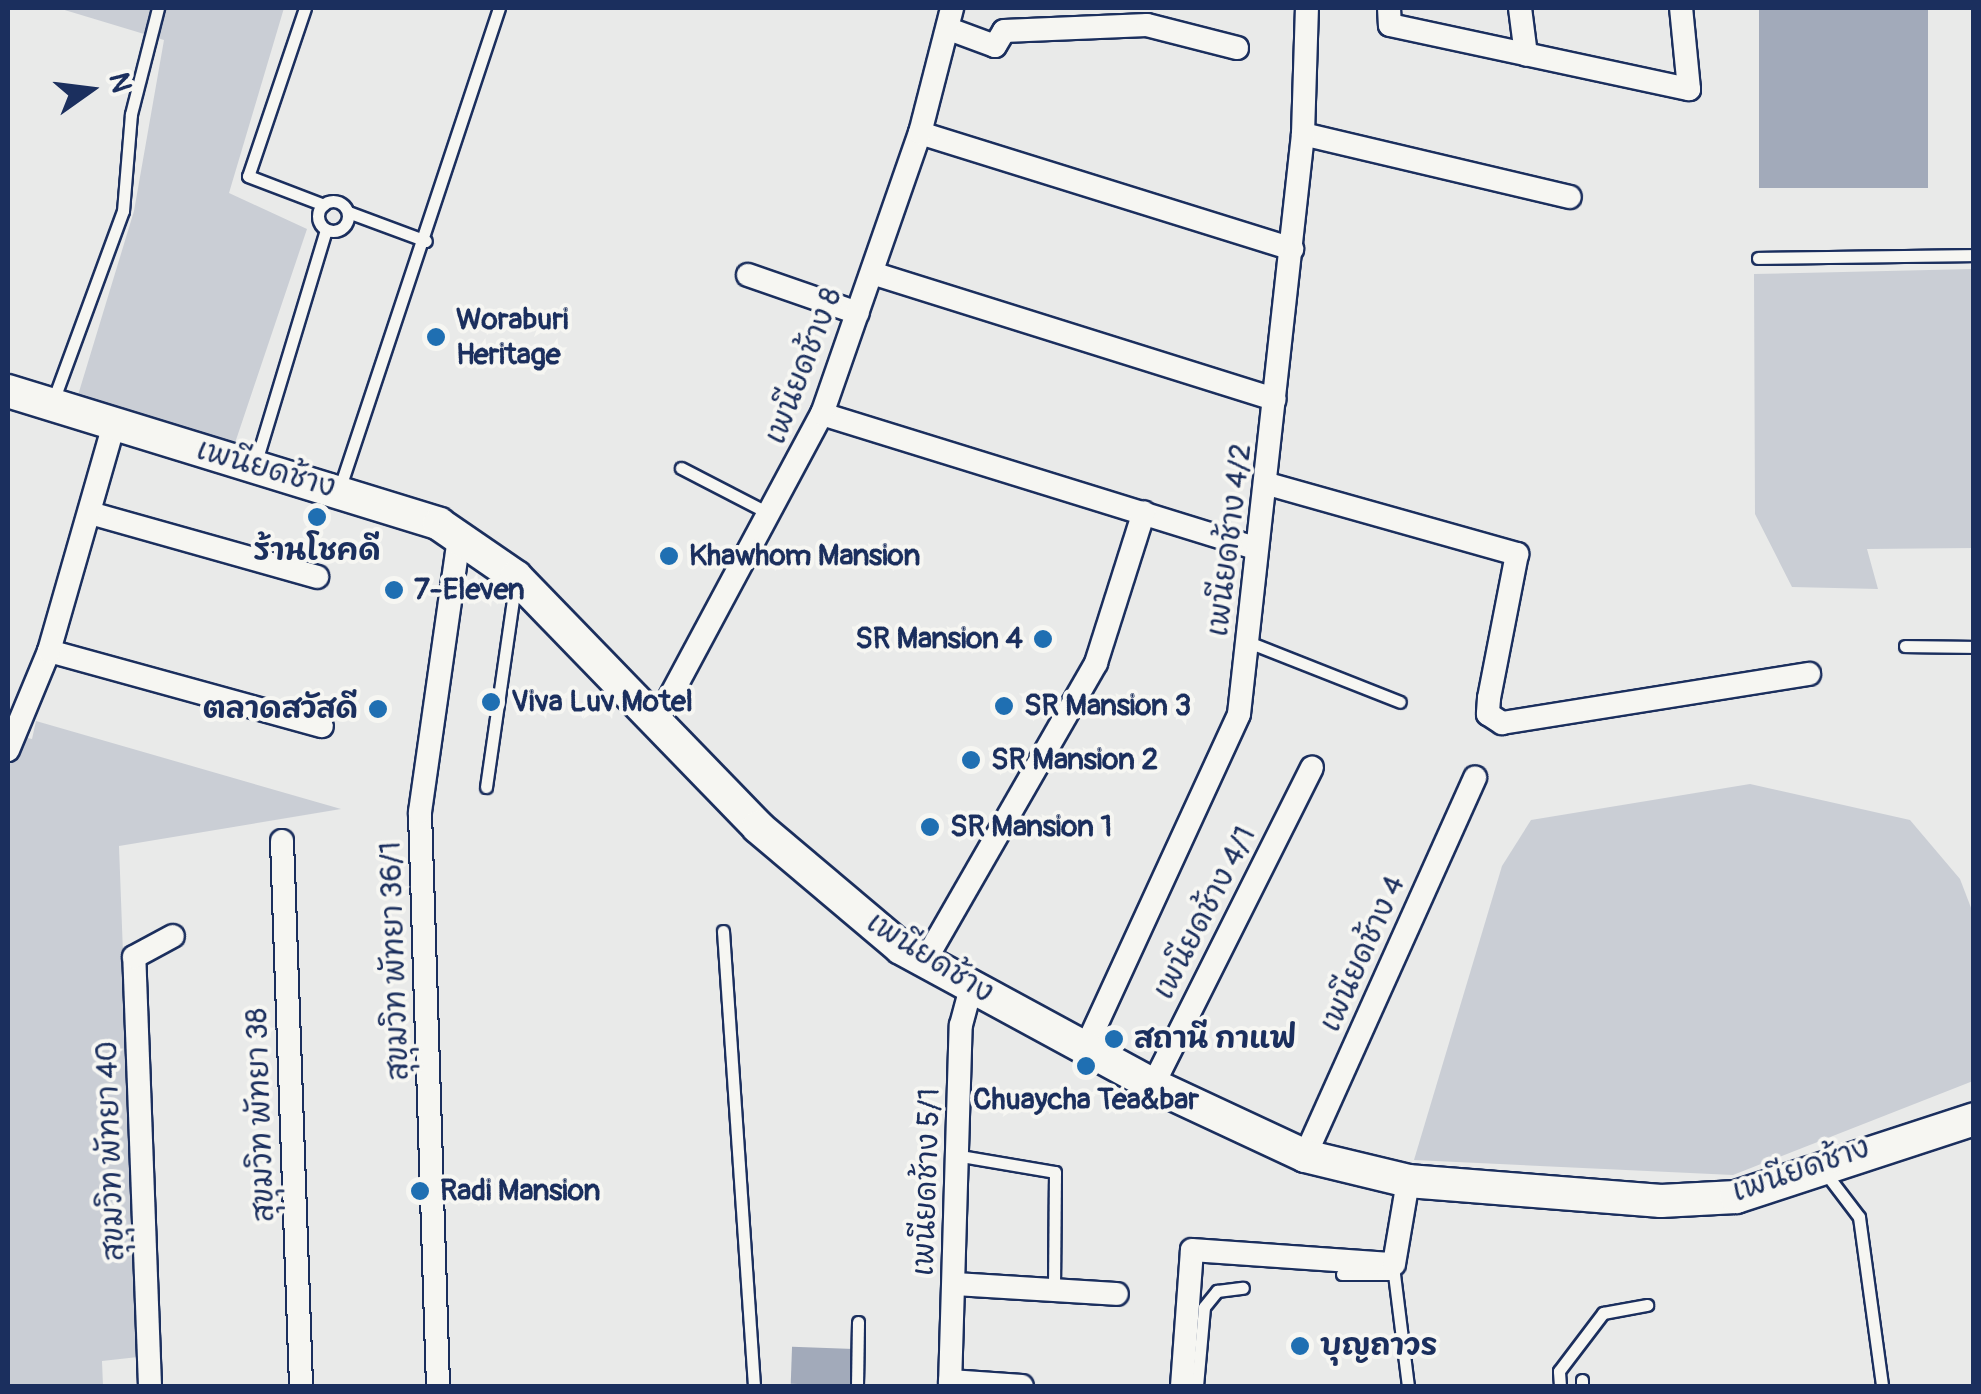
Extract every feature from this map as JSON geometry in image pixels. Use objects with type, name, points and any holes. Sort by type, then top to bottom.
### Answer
[{"type":"street","name":"เพนียดช้าง 4/2","points":[[1086,1047],[1239,714],[1256,548],[1268,484],[1304,134],[1307,8]]},
{"type":"street","points":[[1390,8],[1390,24],[1689,90],[1681,8]]},
{"type":"street","points":[[1520,8],[1526,55]]},
{"type":"street","points":[[950,18],[995,46],[1004,31],[1146,25],[1237,48]]},
{"type":"street","name":"เพนียดช้าง 8","points":[[656,723],[774,516],[822,414],[920,134],[950,18]]},
{"type":"street","points":[[920,134],[1292,249]]},
{"type":"street","points":[[1304,134],[1570,197]]},
{"type":"street","points":[[872,273],[1275,398]]},
{"type":"street","points":[[748,275],[858,313]]},
{"type":"street","name":"เพนียดช้าง","points":[[8,390],[50,410],[339,490],[459,537],[516,577],[656,723],[823,885],[971,987],[1153,1085],[1305,1156],[1408,1181],[1661,1202],[1736,1197],[1821,1162],[1974,1119]]},
{"type":"street","points":[[822,414],[1256,548]]},
{"type":"street","points":[[8,750],[15,709],[49,651],[114,425]]},
{"type":"street","points":[[1268,484],[1517,554],[1489,698],[1488,714],[1502,723],[1809,674]]},
{"type":"street","points":[[926,959],[1096,663],[1144,512]]},
{"type":"street","points":[[90,513],[317,577]]},
{"type":"street","name":"สุขุมวิท พัทยา 36/1","points":[[438,1386],[420,812],[459,537]]},
{"type":"street","points":[[49,651],[322,726]]},
{"type":"street","name":"เพนียดช้าง 4/1","points":[[1153,1085],[1312,768]]},
{"type":"street","name":"เพนียดช้าง 4","points":[[1305,1156],[1476,777]]},
{"type":"street","name":"สุขุมวิท พัทยา 38","points":[[282,840],[300,1386]]},
{"type":"street","name":"สุขุมวิท พัทยา 40","points":[[150,1386],[134,958],[174,936]]},
{"type":"street","name":"เพนียดช้าง 5/1","points":[[950,1384],[962,1156],[961,1025],[971,987]]},
{"type":"street","points":[[1182,1386],[1192,1250],[1394,1264],[1408,1181]]},
{"type":"street","points":[[954,1284],[1117,1294]]},
{"type":"street","points":[[950,1384],[1022,1386]]},
{"type":"lane","points":[[50,410],[124,210],[131,114],[158,8]]},
{"type":"lane","points":[[305,8],[248,176],[426,241]]},
{"type":"lane","points":[[339,490],[426,241],[500,8]]},
{"type":"lane","points":[[255,466],[326,230],[324,205]]},
{"type":"lane","points":[[326,230],[344,226],[348,212]]},
{"type":"lane","points":[[1758,258],[1974,255]]},
{"type":"lane","points":[[681,468],[774,516]]},
{"type":"lane","points":[[486,787],[516,577]]},
{"type":"lane","points":[[1248,642],[1400,702]]},
{"type":"lane","points":[[1905,646],[1974,646]]},
{"type":"lane","points":[[722,931],[754,1386]]},
{"type":"lane","points":[[962,1156],[1056,1172],[1054,1290]]},
{"type":"lane","points":[[1821,1162],[1859,1217],[1882,1386]]},
{"type":"lane","points":[[1342,1274],[1394,1274],[1408,1386]]},
{"type":"lane","points":[[1197,1386],[1204,1307],[1218,1291],[1243,1288]]},
{"type":"lane","points":[[1560,1386],[1559,1371],[1603,1313],[1647,1305]]},
{"type":"lane","points":[[857,1386],[858,1322]]},
{"type":"shaded area","points":[[58,8],[284,8],[229,193],[307,229],[234,446],[75,405],[134,211],[164,40]]},
{"type":"shaded area","points":[[1973,269],[1973,548],[1867,549],[1878,589],[1792,587],[1755,514],[1754,274]]},
{"type":"shaded area","points":[[36,721],[341,809],[119,846],[138,1357],[102,1361],[103,1386],[8,1386],[8,769],[14,735],[32,739]]},
{"type":"shaded area","points":[[1750,784],[1910,820],[1960,879],[1973,913],[1973,1081],[1733,1175],[1414,1160],[1502,866],[1531,820]]},
{"type":"water","points":[[1759,8],[1928,8],[1928,188],[1759,188]]},
{"type":"water","points":[[792,1347],[854,1349],[853,1386],[791,1384]]},
{"type":"place","name":"Woraburi Heritage","points":[[436,337]]},
{"type":"place","name":"ร้านโชคดี","points":[[317,517]]},
{"type":"place","name":"Khawhom Mansion","points":[[669,556]]},
{"type":"place","name":"7-Eleven","points":[[394,590]]},
{"type":"place","name":"SR Mansion 4","points":[[1043,639]]},
{"type":"place","name":"Viva Luv Motel","points":[[491,702]]},
{"type":"place","name":"SR Mansion 3","points":[[1004,706]]},
{"type":"place","name":"ตลาดสวัสดี","points":[[378,709]]},
{"type":"place","name":"SR Mansion 2","points":[[971,760]]},
{"type":"place","name":"SR Mansion 1","points":[[930,827]]},
{"type":"place","name":"สถานี กาแฟ","points":[[1114,1039]]},
{"type":"place","name":"Chuaycha Tea&bar","points":[[1086,1066]]},
{"type":"place","name":"Radi Mansion","points":[[420,1191]]},
{"type":"place","name":"บุญถาวร","points":[[1300,1346]]}]
